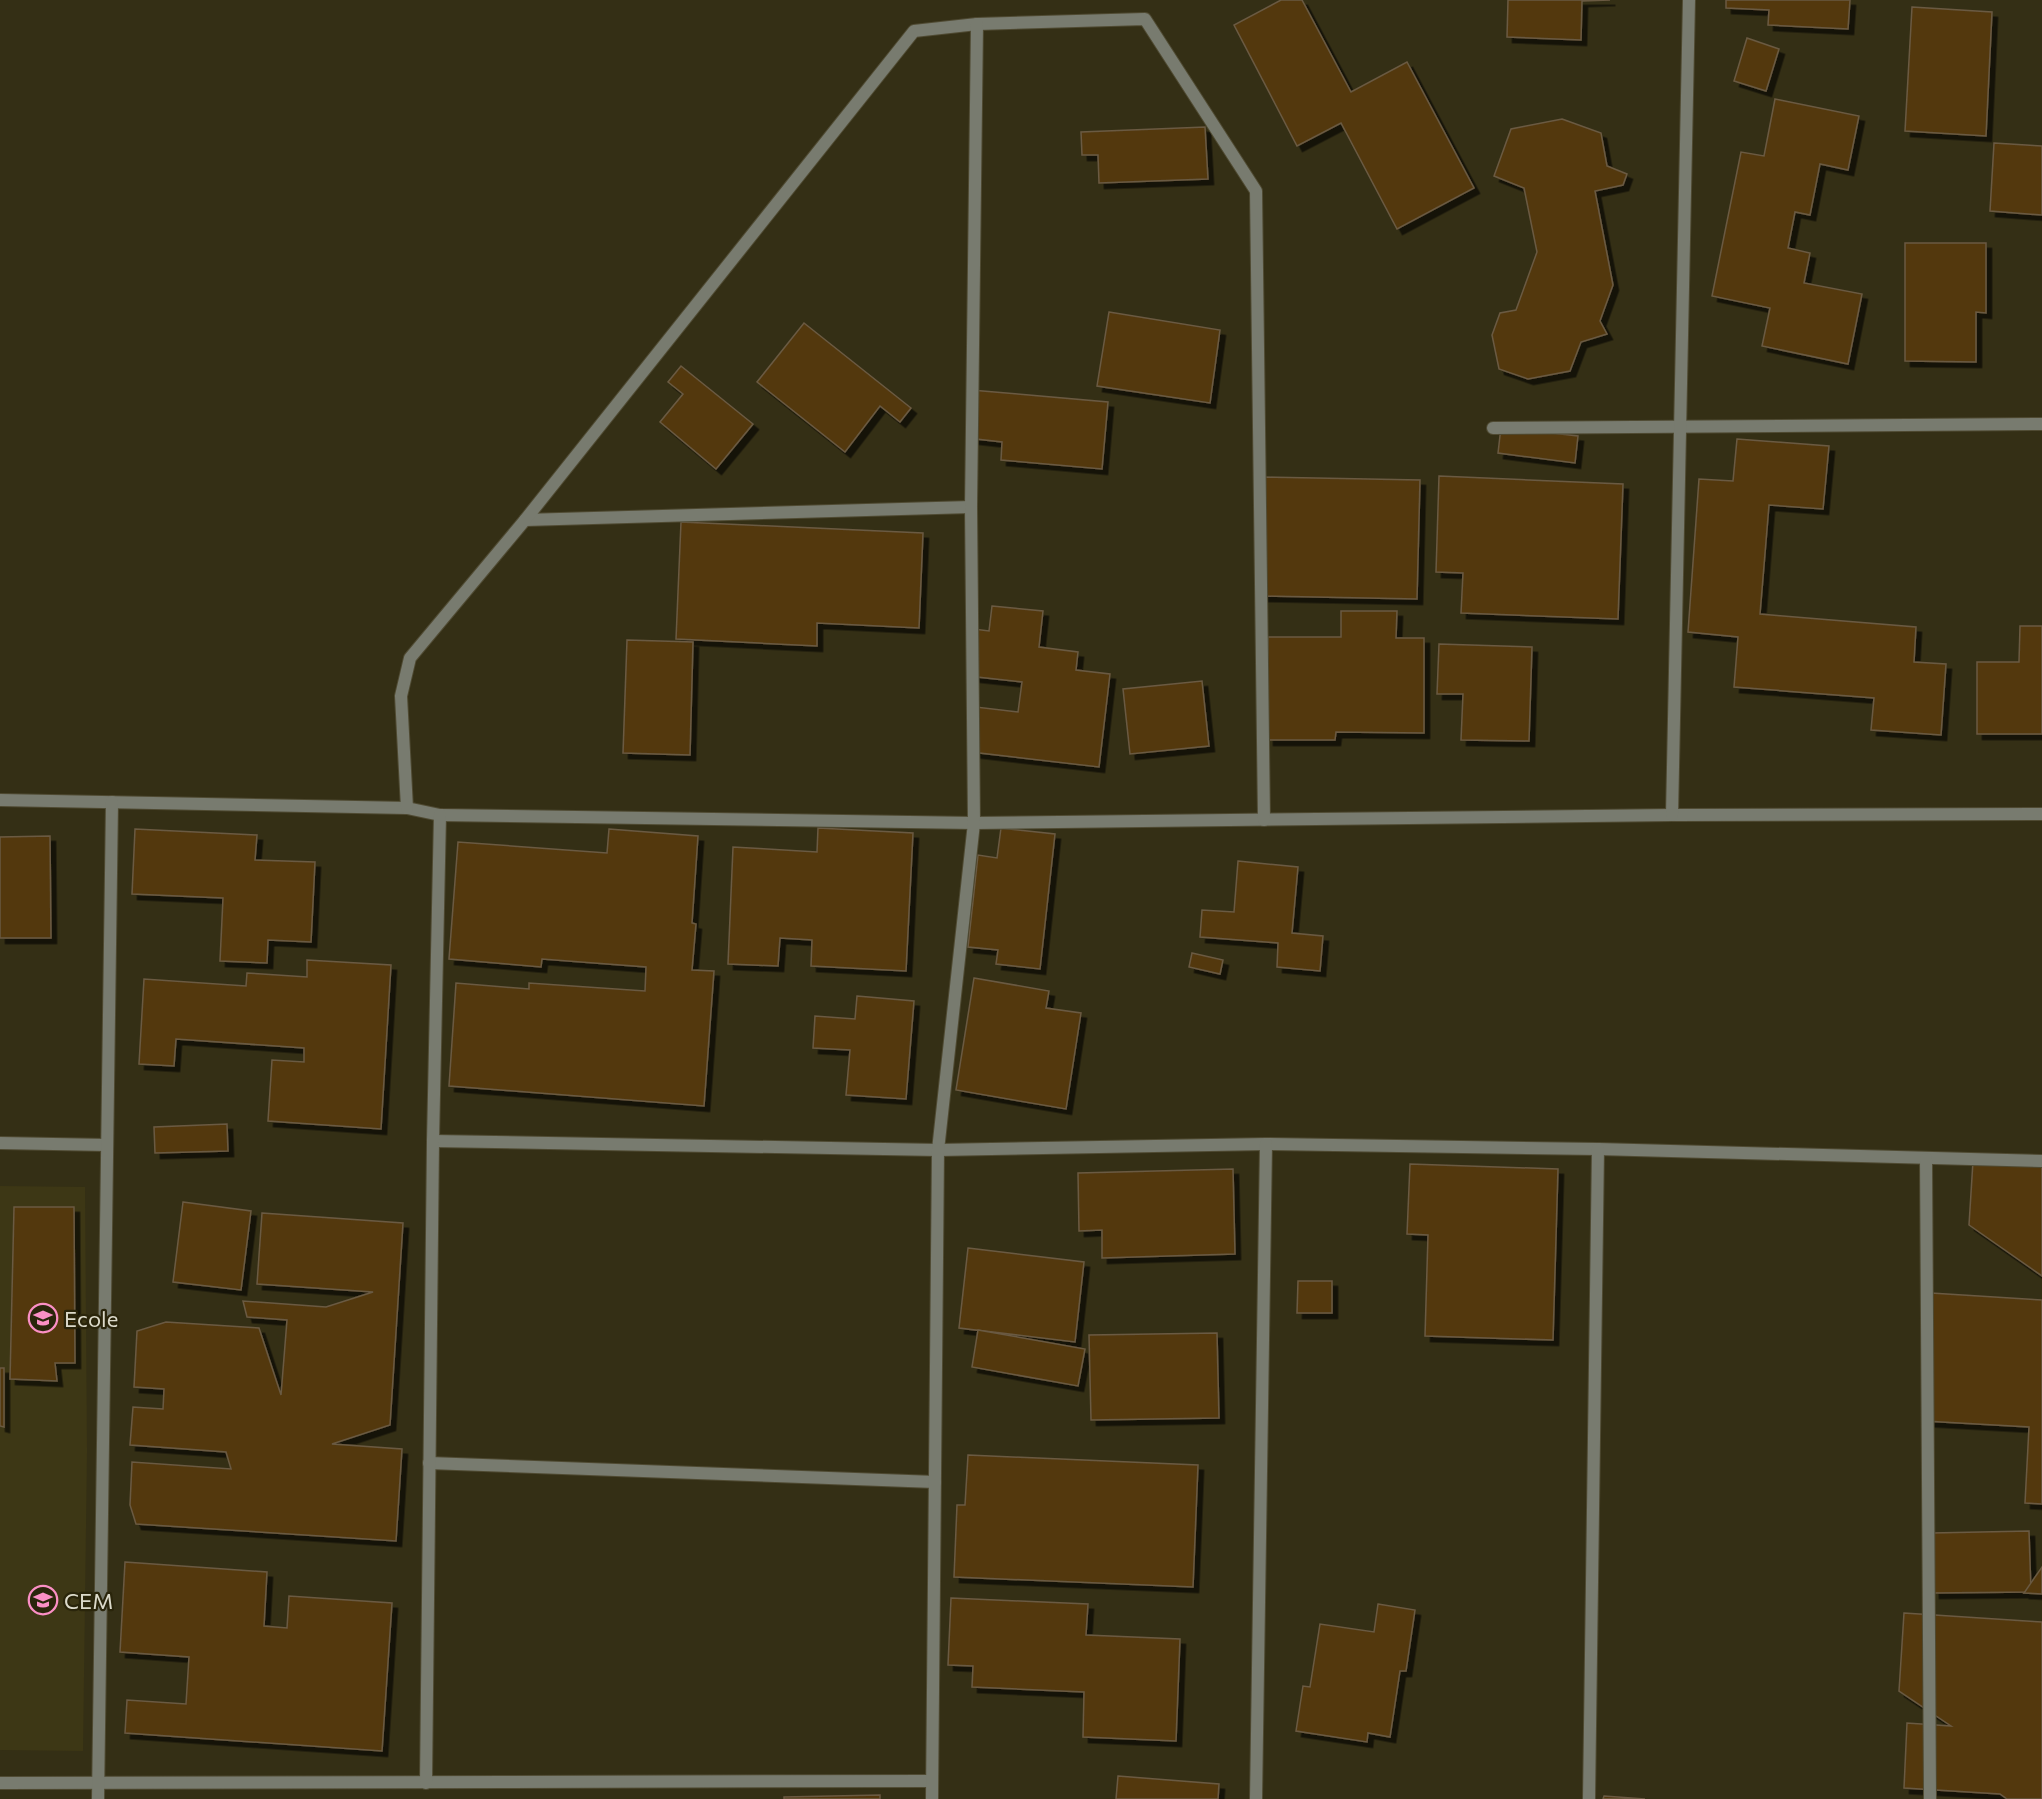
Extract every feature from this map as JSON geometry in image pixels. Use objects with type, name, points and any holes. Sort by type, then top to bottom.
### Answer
[{"type":"street","points":[[1672,814],[1678,427],[1689,0]]},
{"type":"street","points":[[407,808],[401,696],[410,658],[525,520],[914,31],[977,24],[1145,19],[1256,191],[1264,820]]},
{"type":"street","points":[[932,1799],[938,1150],[974,823],[971,507],[977,24]]},
{"type":"street","points":[[1493,428],[2042,424]]},
{"type":"street","points":[[525,520],[971,507]]},
{"type":"street","points":[[0,800],[407,808],[440,815],[974,823],[1672,814],[2042,814]]},
{"type":"street","points":[[98,1799],[112,802]]},
{"type":"street","points":[[426,1783],[433,1141],[440,815]]},
{"type":"street","points":[[433,1141],[938,1150],[1266,1144],[1599,1149],[2042,1161]]},
{"type":"street","points":[[0,1143],[107,1145]]},
{"type":"street","points":[[1256,1799],[1266,1144]]},
{"type":"street","points":[[1589,1799],[1599,1149]]},
{"type":"street","points":[[1926,1159],[1930,1799]]},
{"type":"street","points":[[429,1463],[935,1482]]},
{"type":"street","points":[[0,1783],[98,1785],[932,1781]]},
{"type":"shaded area","points":[[0,1186],[85,1187],[87,1451],[83,1751],[0,1750]]},
{"type":"building","points":[[1281,0],[1302,0],[1351,92],[1407,62],[1474,188],[1397,229],[1341,123],[1297,146],[1234,25]]},
{"type":"building","points":[[1508,0],[1610,0],[1582,1],[1581,40],[1507,37]]},
{"type":"building","points":[[1726,0],[1850,0],[1848,29],[1768,25],[1769,10],[1726,8]]},
{"type":"building","points":[[1912,7],[1992,12],[1986,136],[1905,131]]},
{"type":"building","points":[[1747,38],[1779,49],[1766,91],[1734,81]]},
{"type":"building","points":[[1775,99],[1859,116],[1848,170],[1820,164],[1810,215],[1795,212],[1788,248],[1810,253],[1804,283],[1862,294],[1848,364],[1762,346],[1770,308],[1712,296],[1741,152],[1764,156]]},
{"type":"building","points":[[1562,119],[1601,133],[1607,166],[1627,174],[1623,185],[1595,191],[1613,285],[1600,321],[1607,334],[1581,342],[1570,371],[1528,379],[1499,369],[1492,335],[1500,313],[1516,310],[1537,252],[1524,188],[1494,176],[1511,129]]},
{"type":"building","points":[[1205,127],[1208,179],[1099,183],[1098,155],[1082,155],[1081,132]]},
{"type":"building","points":[[1994,143],[2042,146],[2042,215],[1990,211]]},
{"type":"building","points":[[1905,243],[1986,243],[1986,313],[1976,312],[1976,362],[1905,361]]},
{"type":"building","points":[[1109,312],[1220,330],[1210,403],[1097,386]]},
{"type":"building","points":[[804,323],[911,408],[900,422],[880,406],[845,452],[757,382]]},
{"type":"building","points":[[681,366],[753,424],[716,469],[660,422],[683,394],[668,382]]},
{"type":"building","points":[[971,390],[1108,402],[1102,469],[1001,460],[1002,442],[967,438]]},
{"type":"building","points":[[1501,427],[1578,436],[1575,463],[1498,453]]},
{"type":"building","points":[[1737,439],[1829,446],[1823,509],[1769,505],[1760,614],[1916,627],[1914,662],[1946,664],[1941,735],[1871,730],[1874,698],[1734,687],[1738,637],[1688,632],[1699,479],[1733,481]]},
{"type":"building","points":[[1439,476],[1623,484],[1618,619],[1461,613],[1463,573],[1436,572]]},
{"type":"building","points":[[1263,477],[1420,480],[1417,599],[1261,596]]},
{"type":"building","points":[[681,522],[923,533],[919,628],[817,623],[817,646],[676,639]]},
{"type":"building","points":[[992,606],[1043,611],[1039,647],[1078,652],[1076,670],[1110,674],[1099,767],[971,752],[976,707],[1018,712],[1022,682],[968,676],[974,629],[989,631]]},
{"type":"building","points":[[1341,611],[1397,611],[1396,638],[1424,638],[1424,733],[1336,732],[1335,740],[1268,740],[1268,637],[1341,637]]},
{"type":"building","points":[[2020,626],[2042,626],[2042,734],[1977,734],[1977,662],[2019,662]]},
{"type":"building","points":[[627,640],[693,642],[690,755],[623,753]]},
{"type":"building","points":[[1439,644],[1532,647],[1529,741],[1461,740],[1463,694],[1437,694]]},
{"type":"building","points":[[1202,681],[1209,746],[1130,754],[1123,689]]},
{"type":"building","points":[[818,828],[913,833],[906,971],[811,966],[812,940],[780,938],[778,966],[728,964],[733,847],[817,852]]},
{"type":"building","points":[[1001,828],[1055,834],[1040,969],[996,964],[998,950],[968,947],[978,855],[997,858]]},
{"type":"building","points":[[135,829],[257,835],[255,860],[315,862],[311,942],[268,940],[267,963],[220,961],[223,898],[132,894]]},
{"type":"building","points":[[609,829],[698,836],[692,923],[696,924],[692,970],[714,971],[704,1106],[449,1086],[456,983],[529,989],[529,983],[645,991],[646,967],[542,959],[541,967],[449,959],[458,842],[607,853]]},
{"type":"building","points":[[50,836],[51,938],[0,938],[0,837]]},
{"type":"building","points":[[1238,861],[1298,867],[1292,933],[1323,936],[1320,971],[1277,967],[1278,943],[1200,937],[1202,910],[1234,912]]},
{"type":"building","points":[[1192,953],[1223,960],[1220,974],[1189,967]]},
{"type":"building","points":[[307,960],[391,965],[381,1129],[268,1121],[272,1060],[304,1062],[304,1048],[176,1039],[174,1066],[139,1064],[144,979],[246,986],[247,973],[307,977]]},
{"type":"building","points":[[974,978],[1049,991],[1046,1008],[1081,1013],[1066,1109],[956,1090]]},
{"type":"building","points":[[857,996],[914,1001],[906,1099],[846,1095],[850,1050],[813,1048],[815,1016],[855,1019]]},
{"type":"building","points":[[227,1124],[228,1151],[155,1153],[154,1127]]},
{"type":"building","points":[[1973,1161],[2042,1165],[2042,1276],[1969,1225]]},
{"type":"building","points":[[1410,1164],[1558,1169],[1553,1340],[1425,1336],[1428,1235],[1407,1234]]},
{"type":"building","points":[[1233,1169],[1235,1254],[1102,1258],[1102,1230],[1079,1231],[1078,1173]]},
{"type":"building","points":[[183,1202],[251,1211],[241,1290],[173,1282]]},
{"type":"building","points":[[14,1207],[74,1207],[75,1363],[55,1363],[57,1381],[10,1379]]},
{"type":"building","points":[[262,1213],[403,1223],[390,1425],[332,1444],[402,1449],[396,1541],[136,1524],[130,1505],[132,1462],[231,1469],[226,1452],[130,1445],[133,1407],[163,1409],[164,1389],[134,1387],[137,1331],[166,1322],[259,1328],[281,1395],[287,1320],[247,1317],[243,1301],[326,1307],[373,1292],[257,1284]]},
{"type":"building","points":[[968,1248],[1084,1262],[1075,1342],[959,1328]]},
{"type":"building","points":[[1298,1281],[1332,1281],[1332,1313],[1297,1313]]},
{"type":"building","points":[[1931,1293],[2042,1300],[2042,1504],[2025,1503],[2029,1427],[1924,1421]]},
{"type":"building","points":[[978,1330],[1085,1349],[1078,1386],[972,1367]]},
{"type":"building","points":[[1217,1333],[1219,1418],[1091,1420],[1089,1335]]},
{"type":"building","points":[[0,1368],[4,1368],[4,1427],[0,1426]]},
{"type":"building","points":[[968,1455],[1198,1465],[1193,1587],[954,1577],[957,1505],[965,1505]]},
{"type":"building","points":[[2029,1531],[2031,1592],[1934,1593],[1932,1533]]},
{"type":"building","points":[[125,1562],[267,1572],[264,1626],[287,1628],[289,1596],[392,1603],[382,1751],[125,1733],[127,1700],[186,1704],[189,1657],[120,1652]]},
{"type":"building","points":[[2042,1567],[2042,1594],[2024,1593]]},
{"type":"building","points":[[951,1598],[1088,1604],[1086,1635],[1180,1639],[1176,1741],[1083,1737],[1084,1692],[972,1687],[973,1666],[948,1665]]},
{"type":"building","points":[[1378,1604],[1415,1610],[1406,1671],[1400,1671],[1390,1737],[1368,1733],[1367,1742],[1296,1731],[1303,1686],[1310,1687],[1320,1624],[1374,1632]]},
{"type":"building","points":[[1904,1613],[2042,1622],[2042,1799],[2007,1799],[2000,1794],[1904,1788],[1907,1723],[1951,1726],[1899,1691]]},
{"type":"building","points":[[1118,1776],[1219,1784],[1218,1799],[1116,1799]]},
{"type":"building","points":[[880,1795],[880,1799],[784,1799],[784,1797]]},
{"type":"building","points":[[1604,1796],[1645,1799],[1603,1799]]},
{"type":"place","name":"Ecole","points":[[43,1318]]},
{"type":"place","name":"CEM","points":[[43,1600]]}]
